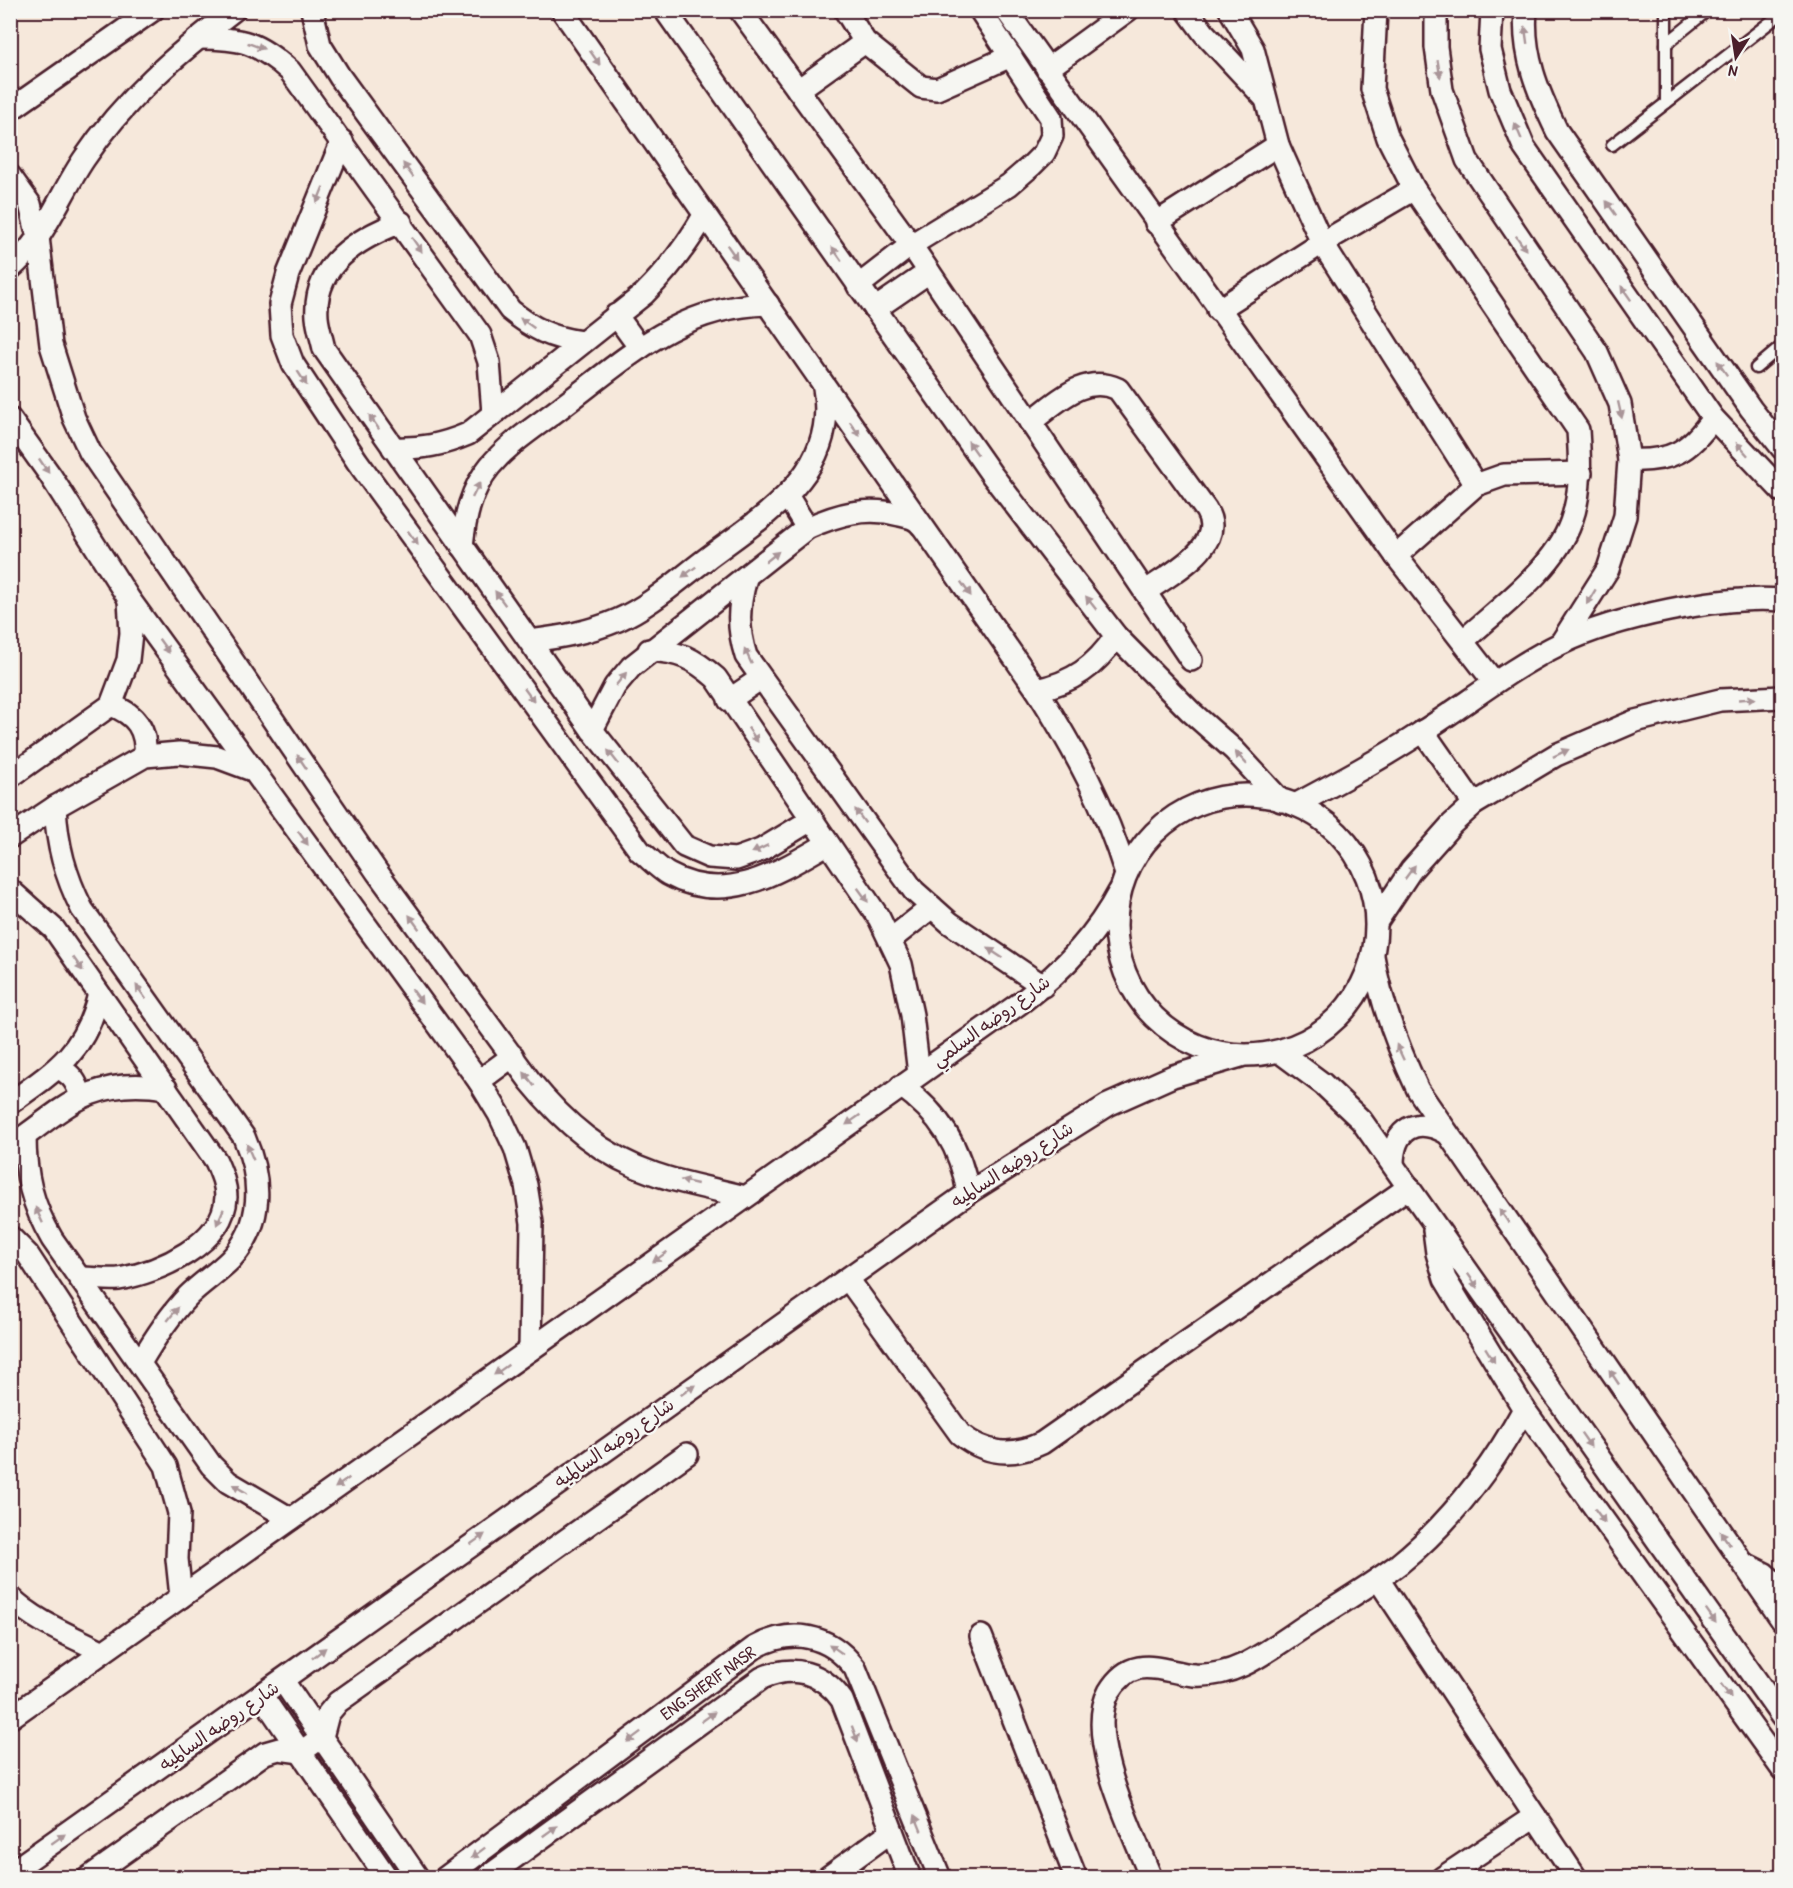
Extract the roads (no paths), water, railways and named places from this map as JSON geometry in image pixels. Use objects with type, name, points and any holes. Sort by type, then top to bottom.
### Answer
[{"type":"street","points":[[10,110],[153,10]]},
{"type":"street","points":[[10,269],[38,237],[83,160],[109,125],[162,68],[234,10]]},
{"type":"street","points":[[312,10],[321,45],[340,77],[510,310],[538,331],[555,338],[581,342]]},
{"type":"street","points":[[562,10],[1036,690],[1091,782],[1112,828],[1122,883],[1115,931],[1123,969],[1141,1003],[1168,1030],[1203,1048],[1241,1056],[1280,1052],[1312,1038],[1340,1016],[1361,988],[1373,955],[1377,921],[1372,891],[1355,855],[1344,839],[1321,819],[1288,803],[1190,711],[1116,636],[992,475],[665,10]]},
{"type":"street","points":[[740,10],[911,245],[1191,660]]},
{"type":"street","points":[[846,10],[865,42],[921,87],[937,89],[1011,56]]},
{"type":"street","points":[[858,286],[911,245],[1009,185],[1044,153],[1052,136],[1051,118],[980,10]]},
{"type":"street","points":[[1006,10],[1218,310],[1396,556],[1494,682]]},
{"type":"street","points":[[1047,69],[1128,10]]},
{"type":"street","points":[[1187,10],[1203,33],[1266,100]]},
{"type":"street","points":[[1230,10],[1253,50],[1278,145],[1322,243],[1476,485]]},
{"type":"street","points":[[1376,10],[1372,89],[1388,138],[1414,189],[1578,430],[1581,473],[1571,523],[1543,569],[1463,641]]},
{"type":"street","points":[[1436,10],[1436,47],[1442,90],[1467,160],[1507,223],[1597,352],[1620,404],[1629,460],[1625,516],[1608,569],[1561,643]]},
{"type":"street","points":[[1492,10],[1490,49],[1500,90],[1524,147],[1713,418],[1782,491]]},
{"type":"street","points":[[1526,10],[1525,26],[1533,81],[1557,131],[1751,409],[1782,448]]},
{"type":"street","points":[[199,38],[233,38],[265,50],[290,71],[401,222],[480,335],[489,362],[491,416],[510,446]]},
{"type":"street","points":[[798,90],[865,42]]},
{"type":"street","points":[[342,141],[288,274],[280,304],[282,335],[293,364],[357,461],[640,851],[668,874],[703,886],[739,887],[774,874],[827,844]]},
{"type":"street","points":[[1156,223],[1278,145]]},
{"type":"street","points":[[10,176],[30,204],[38,237],[51,345],[74,418],[90,452],[377,872],[555,1112],[585,1139],[620,1160],[657,1175],[745,1197]]},
{"type":"street","points":[[1218,310],[1322,243],[1414,189]]},
{"type":"street","points":[[393,448],[419,449],[444,444],[468,434],[644,294],[668,270],[689,243],[705,214]]},
{"type":"street","points":[[401,222],[370,234],[341,253],[323,282],[316,316],[324,350],[592,730],[684,846],[709,857],[736,859],[761,850],[811,820]]},
{"type":"street","points":[[875,309],[929,272]]},
{"type":"street","points":[[462,546],[465,518],[474,490],[490,466],[510,446],[640,348],[670,329],[703,314],[737,305],[768,304]]},
{"type":"street","points":[[616,315],[640,348]]},
{"type":"street","points":[[1030,423],[1078,387],[1094,383],[1118,389],[1206,510],[1212,529],[1204,548],[1145,592]]},
{"type":"street","points":[[530,640],[561,637],[591,630],[638,609],[788,497],[807,471],[821,442],[828,412],[824,385]]},
{"type":"street","points":[[1629,460],[1654,461],[1678,453],[1699,439],[1713,418]]},
{"type":"street","points":[[10,419],[50,475],[129,599],[479,1081],[499,1114],[515,1148],[526,1185],[532,1242],[529,1299],[530,1350]]},
{"type":"street","points":[[1396,556],[1476,485],[1504,475],[1581,473]]},
{"type":"street","points":[[788,497],[807,528]]},
{"type":"street","points":[[592,730],[615,686],[649,650],[746,578],[807,528],[833,516],[861,511],[890,512],[918,520],[933,541]]},
{"type":"street","points":[[746,578],[738,604],[738,631],[746,656],[760,679],[914,891],[950,924],[1043,986]]},
{"type":"street","points":[[10,777],[111,705],[128,660],[131,633],[129,599]]},
{"type":"street","points":[[1288,803],[1423,731],[1494,682],[1561,643],[1629,620],[1699,604],[1782,600]]},
{"type":"street","points":[[1036,690],[1061,684],[1083,673],[1102,656],[1116,636]]},
{"type":"street","points":[[649,650],[674,652],[697,662],[716,678],[879,918],[901,964],[912,1015],[919,1074]]},
{"type":"street","points":[[729,700],[760,679]]},
{"type":"street","points":[[1377,921],[1431,846],[1474,804],[1556,755],[1635,721],[1720,700],[1782,697]]},
{"type":"street","points":[[111,705],[129,714],[142,729],[146,743],[145,756]]},
{"type":"street","points":[[1423,731],[1474,804]]},
{"type":"street","points":[[10,837],[55,807],[145,756],[179,753],[217,757],[252,770]]},
{"type":"street","name":"شارع روضه السلمي","points":[[901,1086],[1043,986],[1089,939],[1109,912],[1141,847],[1163,825],[1190,808],[1219,798],[1250,796],[1288,803]]},
{"type":"street","points":[[55,807],[57,843],[66,877],[82,909],[244,1137],[254,1161],[258,1187],[255,1214],[246,1238],[230,1260],[205,1280],[171,1316],[140,1363]]},
{"type":"street","points":[[10,890],[54,929],[216,1161],[224,1180],[226,1197],[222,1218],[210,1234],[190,1249],[144,1273],[117,1279],[82,1278]]},
{"type":"street","points":[[890,940],[932,907]]},
{"type":"street","points":[[54,929],[82,909]]},
{"type":"street","points":[[1373,955],[1380,995],[1396,1043],[1418,1089],[1782,1620]]},
{"type":"street","points":[[10,1103],[59,1068],[85,1036],[99,994]]},
{"type":"street","points":[[1280,1052],[1323,1084],[1361,1120],[1782,1717]]},
{"type":"street","points":[[479,1081],[513,1056]]},
{"type":"street","name":"شارع روضه السالميه","points":[[10,1873],[968,1193],[1108,1105],[1173,1076],[1241,1056]]},
{"type":"street","points":[[59,1068],[70,1074],[78,1084],[81,1097]]},
{"type":"street","points":[[166,1088],[122,1084],[81,1097],[18,1141],[25,1164],[29,1191],[52,1239],[82,1278],[211,1465],[228,1482],[291,1519]]},
{"type":"street","points":[[10,1718],[901,1086],[930,1110],[947,1132],[960,1157],[968,1193]]},
{"type":"street","points":[[1393,1163],[1394,1147],[1402,1133],[1416,1125],[1432,1125],[1447,1133]]},
{"type":"street","points":[[848,1278],[960,1434],[983,1449],[1014,1453],[1042,1443],[1409,1187]]},
{"type":"street","points":[[1434,1226],[1437,1253],[1445,1279],[1524,1410],[1782,1769]]},
{"type":"street","points":[[10,1237],[28,1255],[166,1466],[179,1513],[177,1559],[181,1597]]},
{"type":"street","points":[[28,1255],[52,1239]]},
{"type":"street","points":[[1151,1878],[1104,1750],[1102,1711],[1111,1689],[1129,1673],[1149,1667],[1203,1675],[1237,1668],[1377,1579],[1423,1543],[1469,1494],[1489,1467],[1524,1410]]},
{"type":"street","points":[[88,1878],[266,1753],[279,1749],[301,1752],[322,1737],[328,1714],[338,1702],[687,1454]]},
{"type":"street","points":[[1741,1562],[1765,1574],[1782,1589]]},
{"type":"street","points":[[1377,1579],[1576,1878]]},
{"type":"street","points":[[10,1597],[54,1627],[103,1652]]},
{"type":"street","name":"ENG.SHERIF NASR","points":[[445,1878],[754,1648],[780,1636],[795,1635],[809,1636],[829,1644],[847,1656],[855,1668],[940,1878]]},
{"type":"street","points":[[981,1636],[1076,1878]]},
{"type":"street","points":[[486,1878],[762,1678],[787,1670],[800,1671],[818,1677],[834,1689],[842,1700],[910,1878]]},
{"type":"street","points":[[283,1681],[418,1878]]},
{"type":"street","points":[[262,1696],[387,1878]]},
{"type":"street","points":[[1442,1878],[1535,1816]]},
{"type":"street","points":[[827,1878],[892,1831]]},
{"type":"lane","points":[[1665,10],[1666,103]]},
{"type":"lane","points":[[1666,44],[1708,10]]},
{"type":"lane","points":[[1612,145],[1782,13]]},
{"type":"lane","points":[[1756,368],[1782,346]]}]
